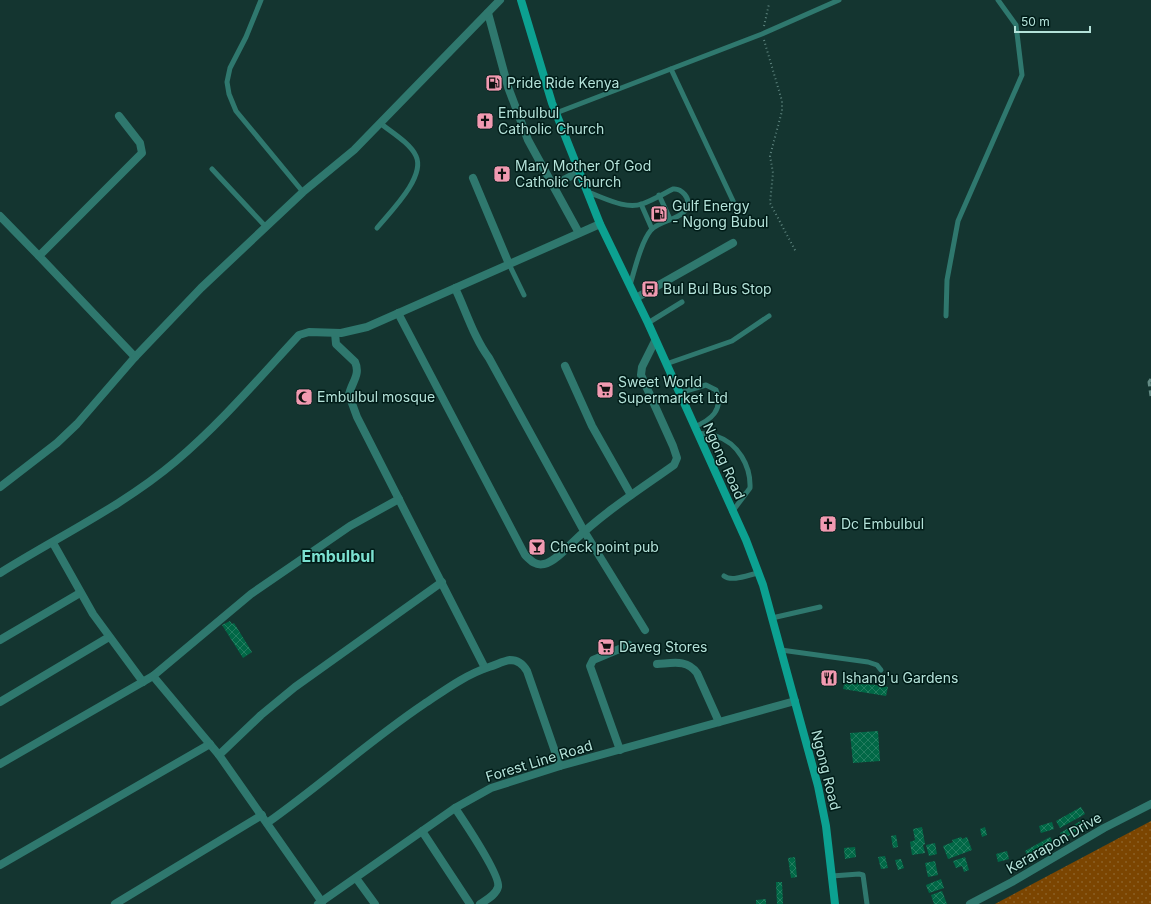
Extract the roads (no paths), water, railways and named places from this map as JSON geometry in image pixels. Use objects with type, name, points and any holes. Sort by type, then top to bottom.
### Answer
[{"type":"main road","name":"Ngong Road","points":[[521,0],[556,113],[600,224],[648,323],[732,512],[746,540],[758,573],[772,618],[818,786],[835,904]]},
{"type":"street","points":[[0,487],[57,443],[77,424],[135,357],[201,288],[303,192],[354,150],[500,0]]},
{"type":"street","points":[[488,13],[516,110],[528,140],[579,233]]},
{"type":"street","points":[[39,256],[141,155],[142,146],[119,116]]},
{"type":"street","points":[[554,185],[580,172]]},
{"type":"street","points":[[473,178],[509,264]]},
{"type":"street","points":[[0,216],[135,357]]},
{"type":"street","points":[[0,573],[32,552],[53,543],[101,514],[176,461],[227,413],[300,335],[309,332],[335,334],[360,329],[600,224]]},
{"type":"street","points":[[636,298],[733,243]]},
{"type":"street","points":[[455,288],[477,336],[480,346],[489,358],[584,531],[645,630]]},
{"type":"street","points":[[398,313],[525,555],[532,562],[546,563],[567,548],[600,517],[674,465],[677,458],[641,375],[642,367],[655,341]]},
{"type":"street","points":[[335,334],[336,344],[355,362],[357,366],[356,377],[349,395],[357,417],[485,668]]},
{"type":"street","points":[[565,366],[592,426],[631,495]]},
{"type":"street","points":[[0,764],[153,676],[251,594],[350,526],[399,499]]},
{"type":"street","points":[[53,543],[80,593],[108,637],[143,682]]},
{"type":"street","points":[[219,755],[261,715],[295,687],[442,582]]},
{"type":"street","points":[[0,640],[80,593]]},
{"type":"street","points":[[0,702],[108,637]]},
{"type":"street","points":[[620,750],[590,666],[593,660],[629,645]]},
{"type":"street","points":[[267,823],[404,718],[458,680],[508,660],[516,661],[525,667],[560,766]]},
{"type":"street","points":[[657,664],[686,663],[692,666],[697,673],[719,722]]},
{"type":"street","points":[[153,676],[219,755],[262,815],[320,903]]},
{"type":"street","name":"Forest Line Road","points":[[320,903],[455,808],[491,788],[560,766],[795,701]]},
{"type":"street","points":[[0,865],[210,744]]},
{"type":"street","name":"Kerarapon Drive","points":[[970,904],[1012,882],[1104,828],[1151,804]]},
{"type":"street","points":[[455,808],[491,866],[498,882],[496,891],[480,904]]},
{"type":"street","points":[[115,904],[262,815]]},
{"type":"street","points":[[422,831],[470,904]]},
{"type":"street","points":[[356,878],[375,904]]},
{"type":"lane","points":[[261,0],[246,37],[230,68],[228,82],[229,94],[236,111],[303,192]]},
{"type":"lane","points":[[556,113],[762,34],[838,0]]},
{"type":"lane","points":[[946,316],[946,280],[958,221],[1022,75],[1016,25],[998,0]]},
{"type":"lane","points":[[671,69],[734,203]]},
{"type":"lane","points":[[378,228],[416,179],[418,167],[417,157],[412,150],[380,122]]},
{"type":"lane","points":[[212,169],[266,227]]},
{"type":"lane","points":[[587,192],[621,203],[641,204],[673,189],[678,188],[683,191],[688,203],[687,208],[652,229],[645,241],[630,284]]},
{"type":"lane","points":[[659,195],[670,219]]},
{"type":"lane","points":[[641,204],[652,229]]},
{"type":"lane","points":[[509,264],[524,295]]},
{"type":"lane","points":[[648,323],[682,302]]},
{"type":"lane","points":[[666,364],[732,341],[769,316]]},
{"type":"lane","points":[[679,393],[706,385],[716,390],[719,398],[719,406],[715,414],[695,430]]},
{"type":"lane","points":[[695,430],[717,436],[729,443],[738,451],[748,469],[750,488],[732,512]]},
{"type":"lane","points":[[724,576],[727,578],[734,578],[758,573]]},
{"type":"lane","points":[[772,618],[820,607]]},
{"type":"lane","points":[[781,650],[868,662],[877,665],[881,670]]},
{"type":"lane","points":[[832,876],[863,875],[867,904]]},
{"type":"railway","points":[[1151,379],[1149,382],[1151,396]]},
{"type":"place","name":"Pride Ride Kenya","points":[[494,83]]},
{"type":"place","name":"Embulbul Catholic Church","points":[[485,121]]},
{"type":"place","name":"Mary Mother Of God Catholic Church","points":[[502,174]]},
{"type":"place","name":"Gulf Energy - Ngong Bubul","points":[[659,214]]},
{"type":"place","name":"Bul Bul Bus Stop","points":[[650,289]]},
{"type":"place","name":"Sweet World Supermarket Ltd","points":[[605,390]]},
{"type":"place","name":"Embulbul mosque","points":[[304,397]]},
{"type":"place","name":"Dc Embulbul","points":[[828,524]]},
{"type":"place","name":"Check point pub","points":[[537,547]]},
{"type":"place","name":"Daveg Stores","points":[[606,647]]},
{"type":"place","name":"Ishang'u Gardens","points":[[829,678]]},
{"type":"district","name":"Embulbul","points":[[338,556]]}]
